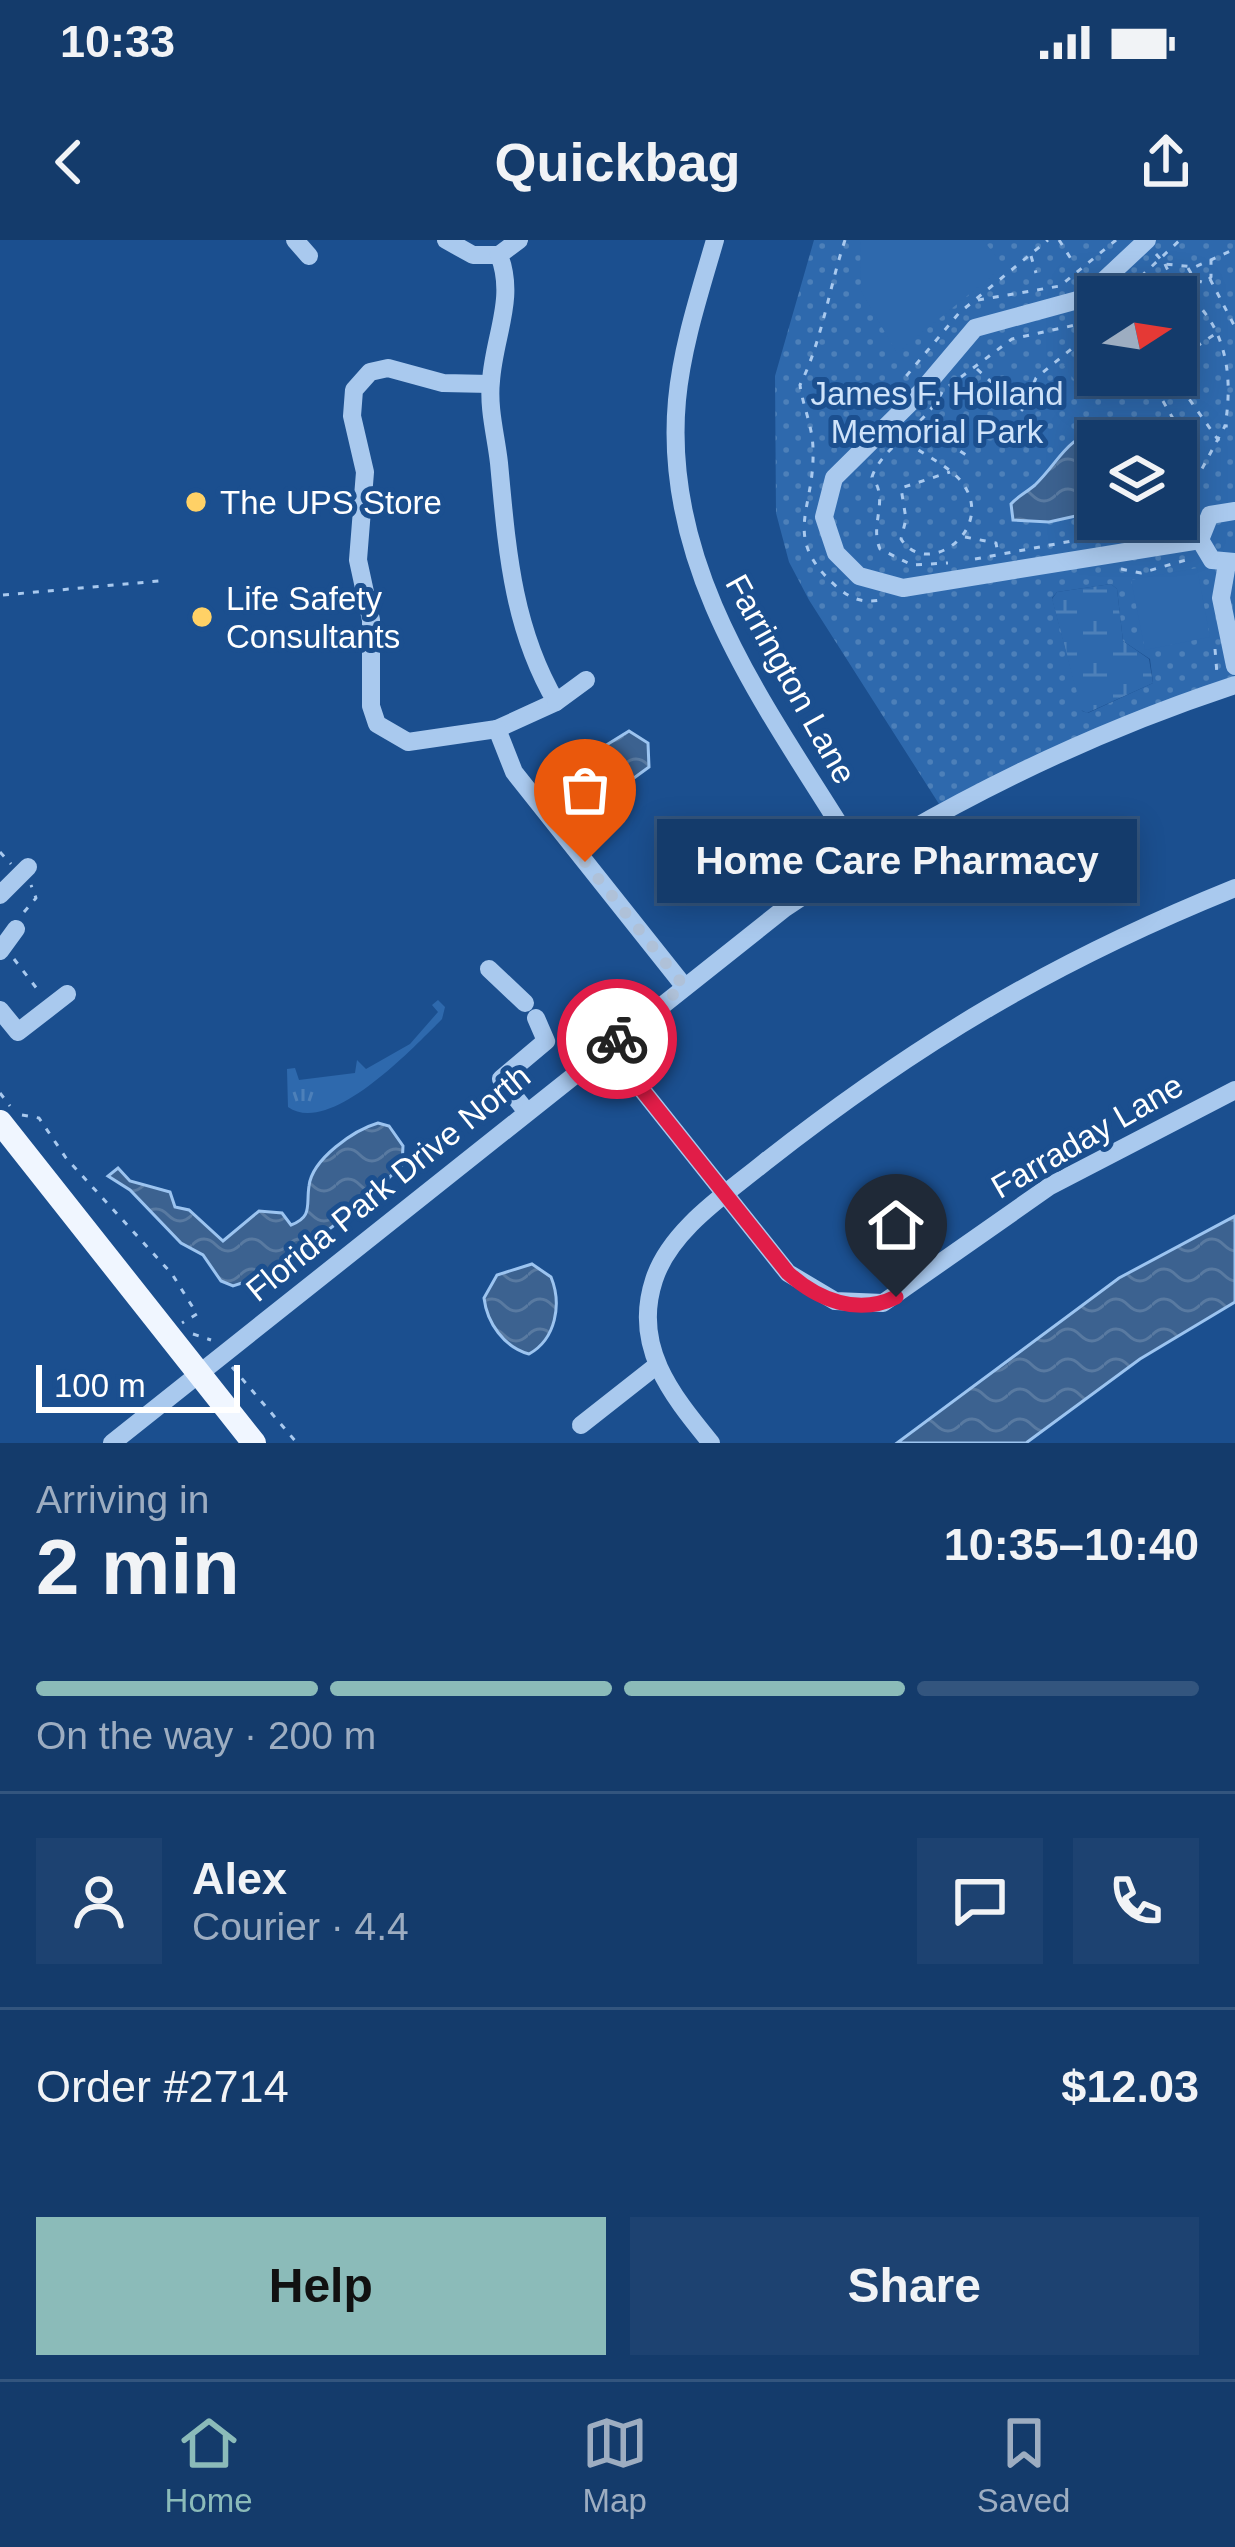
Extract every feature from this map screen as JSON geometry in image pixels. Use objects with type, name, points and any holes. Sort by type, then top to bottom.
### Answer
[{"type":"main road","points":[[4,1112],[254,1443]]},
{"type":"street","points":[[295,240],[309,256]]},
{"type":"street","points":[[446,240],[473,255],[499,255],[518,240]]},
{"type":"street","name":"Farrington Lane","points":[[715,240],[677,399],[676,465],[689,542],[724,632],[860,858]]},
{"type":"street","points":[[1147,240],[1085,298],[975,328],[920,394],[834,478],[826,497],[825,526],[850,570],[869,581],[903,588],[1198,550],[1231,563]]},
{"type":"street","points":[[499,255],[508,294],[490,384],[511,581],[528,643],[556,702]]},
{"type":"street","points":[[490,384],[443,383],[405,370],[379,369],[357,385],[350,408],[365,472],[357,544],[371,620],[371,706],[376,724],[408,742],[497,729],[556,702],[586,680]]},
{"type":"street","points":[[1198,550],[1210,515],[1235,512]]},
{"type":"street","points":[[1231,563],[1235,594]]},
{"type":"street","points":[[1231,563],[1221,598],[1235,666]]},
{"type":"street","name":"Florida Park Drive North","points":[[112,1443],[684,986],[860,858],[1064,750],[1235,685]]},
{"type":"street","points":[[497,729],[514,772],[684,986]]},
{"type":"street","points":[[0,896],[24,874]]},
{"type":"street","points":[[711,1443],[656,1366],[648,1325],[654,1279],[674,1245],[724,1195],[861,1088],[982,1007],[1088,951],[1235,888]]},
{"type":"street","points":[[9,952],[14,926]]},
{"type":"street","points":[[489,969],[530,1010],[546,1041],[500,1078],[526,1112]]},
{"type":"street","points":[[0,1010],[18,1033],[67,994]]},
{"type":"street","name":"Farraday Lane","points":[[608,1047],[724,1195],[803,1286],[842,1304],[876,1304],[903,1292],[1065,1177],[1235,1090]]},
{"type":"street","points":[[581,1425],[656,1366]]},
{"type":"path","points":[[845,240],[816,335],[814,360],[800,385],[813,444],[803,542],[811,559],[844,593],[866,602],[892,597]]},
{"type":"path","points":[[887,399],[945,327],[1048,240]]},
{"type":"path","points":[[1058,240],[1072,262]]},
{"type":"path","points":[[976,299],[981,303],[1060,286],[1116,240]]},
{"type":"path","points":[[1141,276],[1180,240]]},
{"type":"path","points":[[1165,264],[1188,266],[1235,249]]},
{"type":"path","points":[[1030,255],[1036,273]]},
{"type":"path","points":[[1160,258],[1217,333],[1229,379],[1225,426],[1197,480]]},
{"type":"path","points":[[1212,259],[1210,280],[1235,327]]},
{"type":"path","points":[[1188,266],[1197,282],[1210,280]]},
{"type":"path","points":[[955,562],[912,565],[878,545],[881,493],[873,471],[921,425],[946,388],[1012,339],[1077,325]]},
{"type":"path","points":[[1197,346],[1217,333]]},
{"type":"path","points":[[977,369],[1019,410],[1036,378],[1077,344]]},
{"type":"path","points":[[1036,378],[1046,383]]},
{"type":"path","points":[[1187,396],[1220,441]]},
{"type":"path","points":[[921,425],[972,459]]},
{"type":"path","points":[[1225,426],[1235,426]]},
{"type":"path","points":[[904,441],[951,472],[971,504],[963,536],[954,546],[927,553],[909,550],[901,539],[906,518],[901,488],[951,472]]},
{"type":"path","points":[[963,536],[996,543],[998,554]]},
{"type":"path","points":[[964,561],[1077,539]]},
{"type":"path","points":[[1113,568],[1136,574],[1198,550]]},
{"type":"path","points":[[3,595],[159,580]]},
{"type":"path","points":[[0,852],[24,874],[36,898],[14,926]]},
{"type":"path","points":[[9,952],[46,1001]]},
{"type":"path","points":[[0,1094],[4,1112],[39,1118],[67,1158],[182,1288],[197,1314],[182,1319],[185,1328],[208,1336]]},
{"type":"path","points":[[236,1371],[297,1443]]},
{"type":"green space","name":"James F. Holland Memorial Park","points":[[814,240],[1235,240],[1235,685],[939,804],[809,600],[789,562],[776,513],[775,376]],"holes":[[[1111,584],[1117,589],[1123,641],[1150,659],[1153,683],[1088,713],[1082,711],[1052,598],[1057,592]]]},
{"type":"green space","points":[[860,240],[983,240],[999,260],[999,270],[897,353],[861,291]]},
{"type":"green space","points":[[1077,356],[1077,384],[1064,365]]},
{"type":"green space","points":[[1197,568],[1210,637],[1145,650],[1131,580]]},
{"type":"green space","points":[[1111,584],[1117,589],[1123,641],[1149,659],[1153,683],[1087,713],[1081,710],[1052,599],[1057,592]]},
{"type":"green space","points":[[438,1000],[445,1007],[442,1019],[370,1085],[326,1110],[306,1113],[288,1107],[287,1069],[295,1068],[299,1080],[355,1073],[357,1060],[366,1069],[410,1044],[438,1012],[432,1005]]},
{"type":"water","points":[[1077,440],[1077,516],[1049,522],[1013,520],[1011,504]]},
{"type":"water","points":[[629,731],[648,743],[649,767],[597,805],[576,807],[558,775]]},
{"type":"water","points":[[378,1123],[389,1126],[403,1146],[402,1165],[323,1234],[306,1239],[263,1276],[233,1286],[221,1281],[203,1255],[181,1243],[130,1190],[108,1176],[118,1168],[130,1181],[170,1192],[175,1207],[189,1210],[223,1241],[259,1211],[282,1213],[291,1225],[298,1222],[306,1214],[312,1176],[326,1156],[346,1139]]},
{"type":"water","points":[[1235,1216],[1235,1302],[1140,1359],[1026,1443],[897,1443],[1119,1278]]},
{"type":"water","points":[[532,1264],[551,1277],[556,1309],[551,1330],[529,1354],[498,1333],[484,1298],[497,1275]]},
{"type":"way so far","points":[[585,862],[684,986],[617,1039]]},
{"type":"place","name":"The UPS Store","points":[[196,502]]},
{"type":"place","name":"Life Safety Consultants","points":[[202,617]]},
{"type":"place","name":"Home Care Pharmacy","points":[[585,862]]},
{"type":"route","points":[[617,1039],[608,1047],[788,1273],[812,1292],[842,1304],[869,1306],[896,1297]]}]
